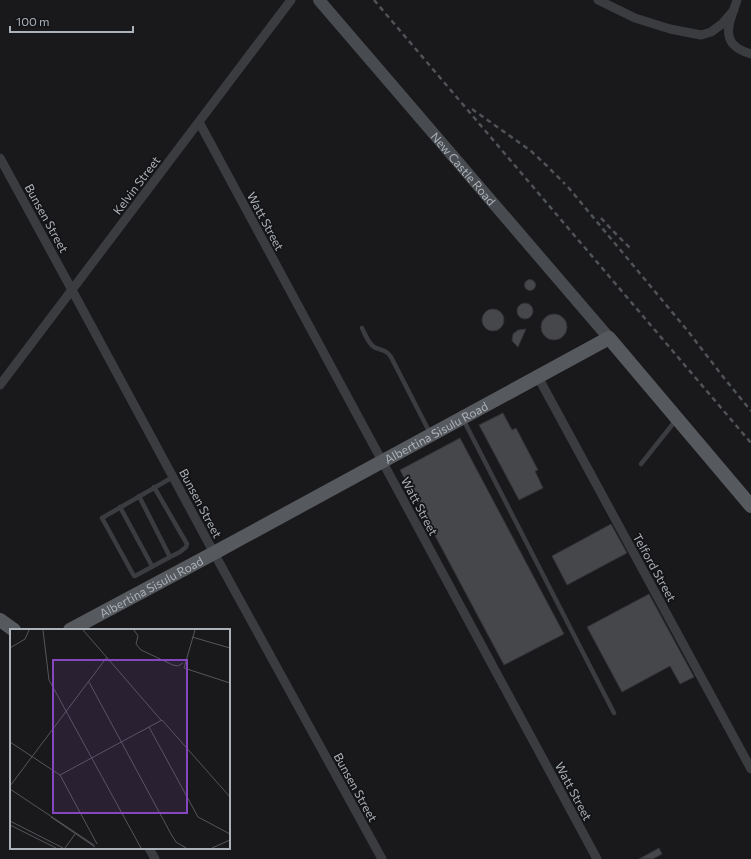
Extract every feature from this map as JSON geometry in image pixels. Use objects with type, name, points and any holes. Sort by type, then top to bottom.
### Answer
[{"type":"main road","name":"Albertina Sisulu Road","points":[[72,629],[608,338]]},
{"type":"main road","points":[[608,338],[751,506]]},
{"type":"main road","points":[[0,620],[13,629]]},
{"type":"street","name":"Kelvin Street","points":[[0,384],[291,0]]},
{"type":"street","name":"New Castle Road","points":[[319,0],[608,338]]},
{"type":"street","points":[[598,0],[635,18],[670,29],[701,35],[711,32],[722,24],[734,10]]},
{"type":"street","points":[[737,0],[729,28],[729,37],[732,44],[738,49],[751,54]]},
{"type":"street","name":"Watt Street","points":[[199,122],[597,859]]},
{"type":"street","name":"Bunsen Street","points":[[0,158],[382,859]]},
{"type":"street","name":"Telford Street","points":[[538,377],[751,769]]},
{"type":"street","points":[[150,849],[155,859]]},
{"type":"lane","points":[[362,328],[370,344],[389,353],[431,435]]},
{"type":"lane","points":[[462,418],[614,713]]},
{"type":"lane","points":[[641,464],[677,418]]},
{"type":"lane","points":[[154,487],[187,544],[186,548],[180,552],[134,576],[102,518],[154,487],[173,477]]},
{"type":"lane","points":[[139,496],[170,557]]},
{"type":"lane","points":[[120,507],[152,566]]},
{"type":"building","points":[[528,280],[532,280],[534,281],[534,289],[528,290],[525,287],[525,283]]},
{"type":"building","points":[[522,303],[528,303],[533,308],[531,317],[528,319],[522,319],[517,314],[517,308]]},
{"type":"building","points":[[489,309],[497,309],[504,316],[504,324],[497,331],[489,331],[482,324],[482,316]]},
{"type":"building","points":[[554,314],[563,318],[567,327],[563,336],[554,340],[545,336],[541,327],[545,318]]},
{"type":"building","points":[[526,329],[518,347],[512,340],[513,334],[518,330]]},
{"type":"building","points":[[503,413],[512,430],[516,428],[538,470],[535,471],[543,488],[519,500],[479,425]]},
{"type":"building","points":[[460,438],[564,634],[504,665],[400,470]]},
{"type":"building","points":[[611,524],[627,553],[567,585],[552,556]]},
{"type":"building","points":[[649,594],[694,677],[680,684],[670,666],[622,692],[587,627]]},
{"type":"building","points":[[659,848],[662,854],[653,859],[639,859]]},
{"type":"railway","points":[[374,0],[751,443]]},
{"type":"railway","points":[[472,109],[531,151],[565,184]]},
{"type":"railway","points":[[568,187],[687,330],[751,411]]},
{"type":"railway","points":[[601,218],[630,248]]}]
